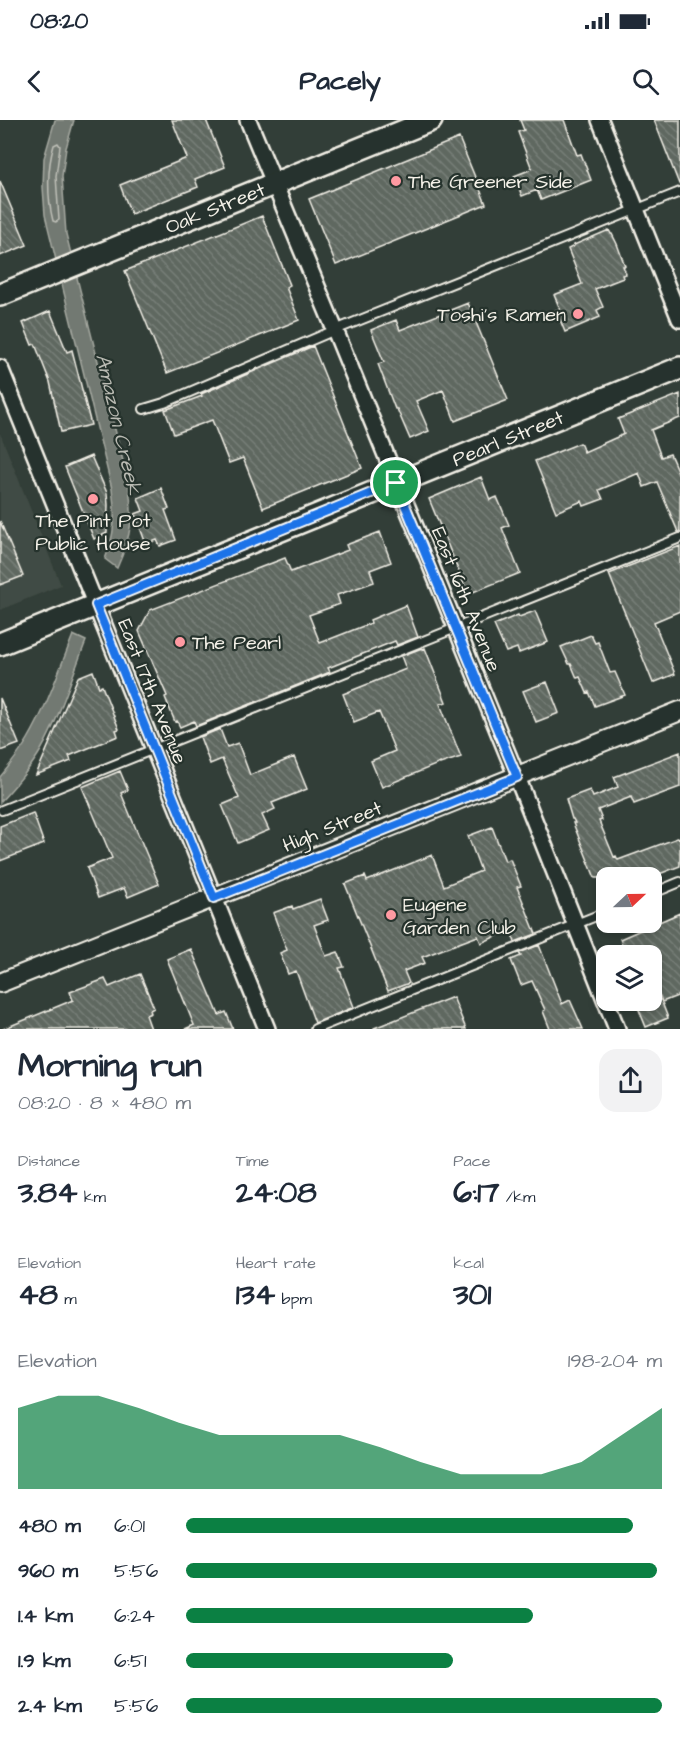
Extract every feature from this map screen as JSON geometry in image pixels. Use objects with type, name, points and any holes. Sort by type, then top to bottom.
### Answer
[{"type":"main road","name":"Oak Street","points":[[0,295],[431,120]]},
{"type":"main road","name":"Pearl Street","points":[[0,644],[680,368]]},
{"type":"street","name":"East 16th Avenue","points":[[248,120],[517,777],[617,1029]]},
{"type":"street","points":[[600,120],[680,319]]},
{"type":"street","name":"East 17th Avenue","points":[[0,368],[267,1029]]},
{"type":"street","name":"High Street","points":[[0,983],[680,711]]},
{"type":"lane","points":[[144,409],[164,403],[335,330],[680,192]]},
{"type":"lane","points":[[2,810],[680,538]]},
{"type":"lane","points":[[662,889],[680,882]]},
{"type":"lane","points":[[315,1029],[596,916]]},
{"type":"shaded area","points":[[0,433],[61,585],[0,610]]},
{"type":"water","points":[[55,120],[74,120],[66,148],[62,176],[66,234],[130,494],[129,535],[117,568],[105,559],[114,524],[112,489],[45,215],[44,158]]},
{"type":"water","points":[[73,635],[86,641],[54,725],[32,764],[0,802],[0,777],[22,749],[35,727]]},
{"type":"building","points":[[172,120],[206,120],[225,167],[195,179],[198,187],[131,214],[120,185],[187,158]]},
{"type":"building","points":[[520,120],[564,120],[577,155],[581,154],[591,180],[541,200],[537,190],[522,196],[514,176],[532,169],[518,132],[524,130]]},
{"type":"building","points":[[654,120],[680,120],[680,184],[679,184]]},
{"type":"building","points":[[459,138],[486,204],[336,265],[309,199]]},
{"type":"building","points":[[0,181],[27,245],[0,256]]},
{"type":"building","points":[[262,216],[290,285],[286,287],[299,320],[167,373],[125,271]]},
{"type":"building","points":[[609,230],[617,244],[626,274],[622,275],[623,278],[595,289],[603,307],[597,310],[600,317],[565,332],[556,310],[560,309],[554,295],[582,284],[568,249]]},
{"type":"building","points":[[468,303],[508,400],[455,421],[443,390],[416,401],[429,431],[410,439],[395,409],[378,364],[384,362],[371,330],[396,320],[400,330]]},
{"type":"building","points":[[50,311],[67,352],[72,350],[91,425],[61,432],[50,382],[35,344],[32,345],[23,323]]},
{"type":"building","points":[[313,346],[362,468],[263,508],[243,458],[229,463],[212,420],[174,434],[165,410],[202,396],[201,394]]},
{"type":"building","points":[[680,394],[680,418],[651,430],[661,457],[670,454],[680,477],[680,532],[678,532],[657,482],[644,487],[639,473],[599,490],[603,499],[584,506],[582,501],[556,512],[535,461],[580,443],[584,452],[624,434],[618,419]]},
{"type":"building","name":"The Pint Pot Public House","points":[[91,456],[107,493],[108,505],[107,533],[94,539],[65,467]]},
{"type":"building","points":[[481,477],[490,500],[497,497],[509,525],[502,528],[520,573],[468,594],[429,499]]},
{"type":"building","points":[[161,488],[169,509],[165,510],[176,540],[160,546],[157,540],[146,544],[135,514],[143,511],[138,498]]},
{"type":"building","points":[[0,521],[23,576],[0,585]]},
{"type":"building","name":"The Pearl","points":[[380,532],[391,562],[370,570],[374,582],[337,595],[340,604],[309,615],[320,643],[371,623],[370,620],[406,605],[418,637],[397,645],[395,641],[328,668],[330,672],[196,726],[194,721],[180,727],[177,721],[175,722],[165,697],[167,696],[139,631],[150,610],[285,558],[291,572],[348,550],[346,545]]},
{"type":"building","points":[[680,546],[680,611],[654,622],[675,674],[653,683],[609,574]]},
{"type":"building","points":[[535,611],[548,642],[519,653],[517,648],[506,652],[494,625]]},
{"type":"building","points":[[591,635],[595,643],[598,642],[610,673],[615,672],[625,695],[595,706],[561,647]]},
{"type":"building","points":[[425,648],[446,702],[440,704],[461,757],[440,763],[382,787],[371,761],[395,751],[379,712],[354,722],[343,694],[406,669],[401,656]]},
{"type":"building","points":[[93,671],[99,687],[102,686],[119,729],[116,730],[118,736],[69,756],[71,761],[36,775],[78,677]]},
{"type":"building","points":[[547,682],[559,713],[536,722],[523,691]]},
{"type":"building","points":[[0,698],[19,744],[0,751]]},
{"type":"building","points":[[220,729],[227,747],[238,743],[250,775],[294,757],[307,789],[272,803],[275,809],[262,815],[269,830],[238,843],[222,805],[239,798],[222,759],[210,764],[200,737]]},
{"type":"building","points":[[680,752],[680,787],[634,804],[631,797],[598,810],[602,820],[599,821],[614,857],[616,856],[618,860],[680,837],[680,866],[662,873],[662,867],[596,867],[595,878],[566,799],[590,790],[593,797],[618,787],[614,777]]},
{"type":"building","points":[[120,771],[128,790],[121,793],[159,884],[128,897],[124,888],[98,898],[87,868],[112,858],[82,787]]},
{"type":"building","points":[[33,813],[44,844],[0,861],[0,826]]},
{"type":"building","points":[[492,827],[505,861],[510,859],[521,886],[517,887],[536,934],[515,942],[510,930],[481,943],[478,936],[422,957],[425,963],[404,971],[409,983],[388,991],[345,884],[365,876],[367,881],[432,855],[444,886],[481,871],[468,836]]},
{"type":"building","points":[[320,899],[328,920],[314,925],[326,956],[338,952],[344,967],[339,968],[354,1007],[315,1023],[296,971],[288,974],[280,953],[287,950],[273,913],[292,906],[293,909]]},
{"type":"building","points":[[680,913],[680,995],[662,1002],[662,945],[622,945],[620,939],[634,933],[662,933],[662,921]]},
{"type":"building","points":[[539,945],[562,1004],[570,1000],[583,1029],[550,1029],[543,1011],[545,1010],[532,981],[521,985],[511,960],[521,956],[519,953]]},
{"type":"building","points":[[191,949],[219,1015],[226,1012],[233,1029],[185,1029],[194,1025],[167,959]]},
{"type":"building","points":[[140,974],[154,1008],[146,1015],[151,1029],[3,1029],[73,1000],[70,992],[105,979],[109,987]]},
{"type":"building","points":[[453,997],[466,1029],[374,1029],[374,1028]]},
{"type":"building","points":[[662,1003],[668,1018],[646,1027],[639,1011],[662,1011]]},
{"type":"place","name":"The Greener Side","points":[[396,181]]},
{"type":"place","name":"Toshi's Ramen","points":[[578,314]]},
{"type":"place","name":"The Pint Pot Public House","points":[[93,499]]},
{"type":"place","name":"The Pearl","points":[[180,642]]},
{"type":"place","name":"Eugene Garden Club","points":[[391,915]]},
{"type":"route","points":[[396,483],[517,777],[214,898],[96,605],[396,483]]},
{"type":"water label","name":"Amazon Creek","points":[[119,424]]}]
